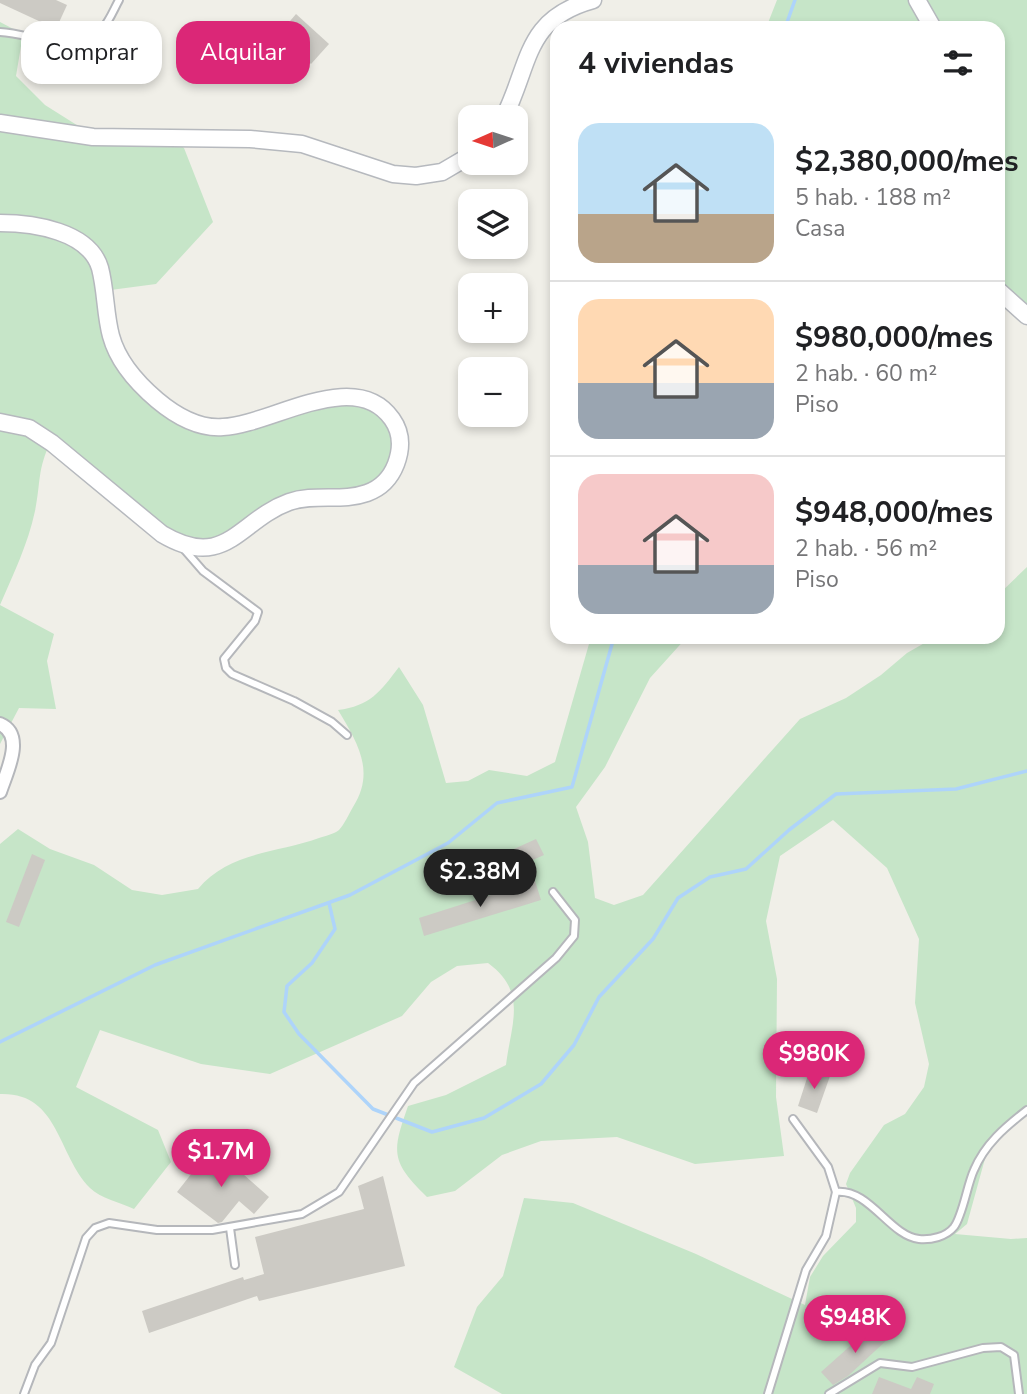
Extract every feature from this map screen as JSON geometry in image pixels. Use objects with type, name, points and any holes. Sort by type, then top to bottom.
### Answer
[{"type":"street","points":[[509,105],[532,45],[542,29],[554,16],[572,6],[593,0]]},
{"type":"street","points":[[917,0],[929,21]]},
{"type":"street","points":[[0,123],[93,136],[250,139],[302,144],[393,174],[416,176],[442,172],[458,163]]},
{"type":"street","points":[[0,223],[18,223],[46,229],[76,240],[90,251],[99,266],[111,339],[124,365],[158,401],[179,416],[200,426],[222,427],[249,424],[310,401],[351,397],[380,407],[390,416],[401,443],[399,457],[387,480],[375,489],[353,496],[302,497],[270,511],[229,541],[201,547],[181,545],[143,520],[52,443],[29,428],[11,422],[0,422]]},
{"type":"street","points":[[1005,296],[1027,316]]},
{"type":"street","points":[[0,724],[13,735],[12,753],[0,792]]},
{"type":"lane","points":[[0,32],[23,34],[55,44],[90,38],[102,29],[119,0]]},
{"type":"lane","points":[[181,545],[203,571],[258,612],[255,621],[225,659],[226,668],[232,674],[276,692],[332,722],[347,736]]},
{"type":"lane","points":[[24,1394],[35,1365],[51,1343],[86,1238],[95,1228],[109,1223],[157,1230],[230,1228],[302,1214],[339,1192],[414,1083],[556,958],[573,936],[575,920],[553,892]]},
{"type":"lane","points":[[836,1192],[843,1191],[855,1196],[910,1237],[939,1237],[954,1226],[974,1169],[996,1135],[1027,1110]]},
{"type":"lane","points":[[768,1394],[806,1270],[826,1236],[836,1192],[828,1167],[793,1119]]},
{"type":"lane","points":[[230,1228],[235,1265]]},
{"type":"lane","points":[[829,1394],[880,1363],[912,1367],[983,1348],[1001,1347],[1014,1355],[1019,1394]]},
{"type":"green space","points":[[777,0],[1027,0],[1027,316],[1005,296],[1005,21],[769,21]]},
{"type":"green space","points":[[0,22],[21,33],[16,76],[21,84],[45,105],[91,134],[171,136],[184,148],[213,222],[156,284],[103,291],[123,362],[177,413],[221,425],[334,394],[389,413],[398,454],[374,486],[318,493],[228,539],[179,542],[51,441],[41,468],[35,511],[28,535],[0,605]]},
{"type":"green space","points":[[1027,567],[1027,1110],[1013,1122],[986,1155],[967,1224],[955,1234],[1027,1238],[1027,1394],[502,1394],[454,1367],[477,1307],[503,1276],[524,1198],[573,1203],[696,1254],[805,1305],[810,1277],[823,1256],[856,1222],[856,1208],[846,1184],[850,1173],[884,1125],[905,1114],[924,1087],[929,1064],[915,1003],[919,939],[887,868],[833,820],[780,856],[766,921],[777,979],[776,1097],[784,1156],[695,1164],[617,1137],[541,1141],[502,1155],[455,1191],[427,1197],[406,1174],[398,1155],[399,1135],[408,1106],[446,1095],[506,1065],[513,1022],[513,997],[500,974],[488,963],[457,966],[431,982],[402,1016],[270,1074],[201,1064],[100,1030],[76,1087],[158,1130],[171,1162],[134,1209],[90,1188],[70,1159],[46,1114],[34,1103],[19,1096],[0,1094],[0,844],[18,829],[50,849],[94,865],[132,890],[162,895],[198,889],[210,877],[239,861],[339,830],[360,794],[363,769],[357,745],[338,710],[366,701],[386,684],[399,667],[423,705],[446,783],[468,781],[489,770],[527,776],[555,762],[589,644],[681,644],[650,678],[605,767],[576,807],[588,842],[595,898],[614,905],[643,895],[800,719],[846,698],[923,644],[1005,644],[1005,588]]},
{"type":"green space","points":[[0,605],[54,634],[47,661],[56,709],[19,708],[0,744]]},
{"type":"building","points":[[0,0],[56,0],[67,5],[60,21],[39,21],[0,3]]},
{"type":"building","points":[[296,14],[304,21],[290,21]]},
{"type":"building","points":[[310,27],[329,44],[310,63]]},
{"type":"building","points":[[536,839],[544,855],[477,885],[470,869]]},
{"type":"building","points":[[32,854],[45,860],[19,927],[6,922]]},
{"type":"building","points":[[535,881],[541,900],[424,936],[419,918]]},
{"type":"building","points":[[810,1069],[830,1076],[817,1113],[798,1106]]},
{"type":"building","points":[[216,1150],[269,1197],[254,1214],[239,1201],[222,1222],[218,1223],[177,1192]]},
{"type":"building","points":[[383,1176],[405,1266],[259,1301],[257,1296],[149,1333],[142,1311],[243,1277],[244,1280],[264,1274],[255,1237],[364,1209],[358,1186]]},
{"type":"building","points":[[876,1323],[889,1338],[848,1376],[833,1385],[821,1372]]},
{"type":"building","points":[[879,1377],[911,1389],[917,1377],[934,1384],[930,1394],[872,1394]]},
{"type":"waterway","points":[[788,21],[795,0]]},
{"type":"waterway","points":[[0,1042],[155,965],[350,895],[448,843],[497,803],[572,787],[612,644]]},
{"type":"waterway","points":[[329,903],[335,929],[312,963],[287,986],[284,1012],[299,1034],[373,1109],[432,1132],[484,1118],[541,1084],[574,1045],[599,997],[653,939],[678,898],[710,877],[746,869],[789,830],[836,794],[956,789],[1027,771]]}]
